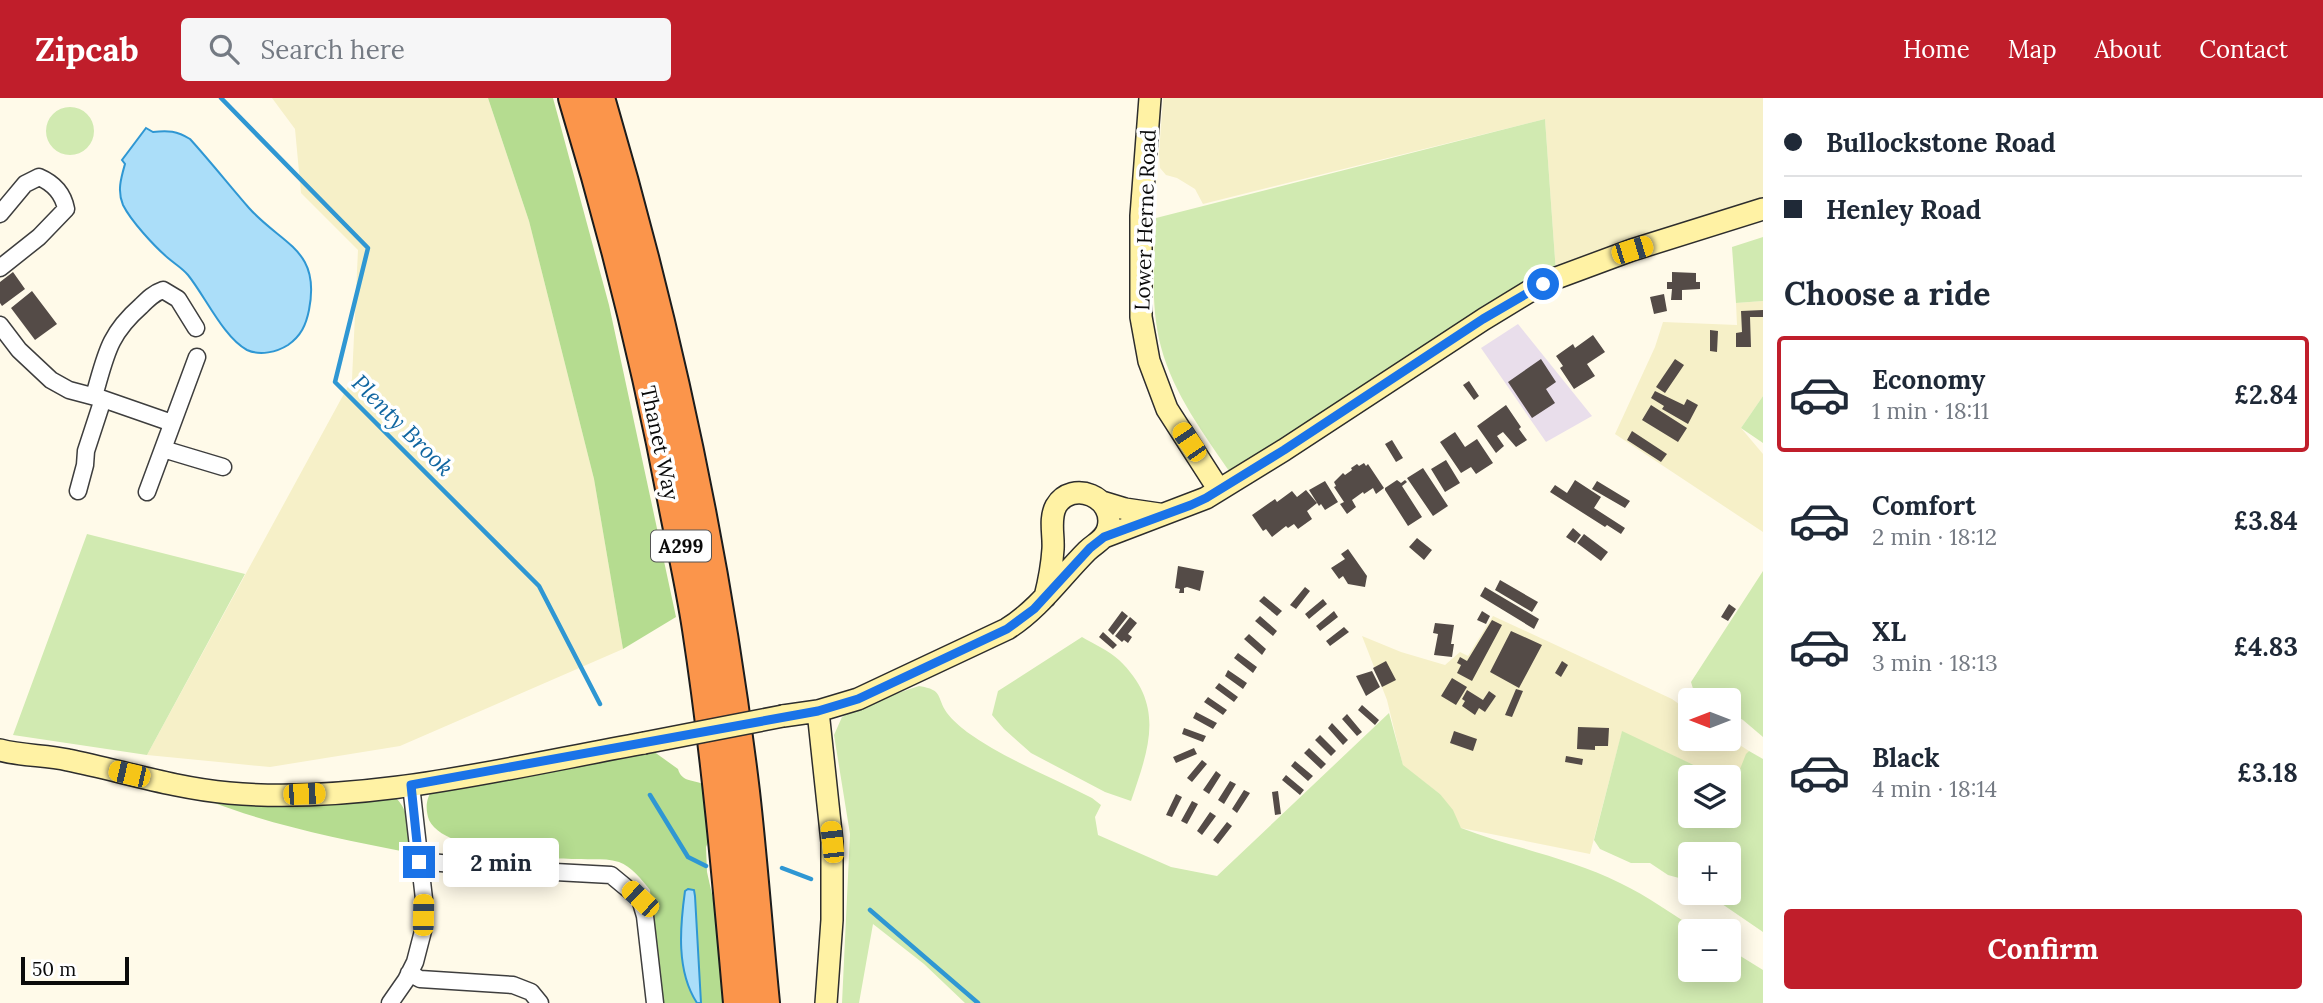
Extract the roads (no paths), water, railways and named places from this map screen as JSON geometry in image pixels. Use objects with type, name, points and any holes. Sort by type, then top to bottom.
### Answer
[{"type":"highway","name":"Thanet Way","points":[[573,98],[625,282],[661,441],[697,626],[720,796],[738,1003]]},
{"type":"highway","name":"Thanet Way","points":[[600,98],[649,274],[686,434],[721,622],[745,792],[765,1003]]},
{"type":"street","name":"Lower Herne Road","points":[[1150,98],[1141,216],[1141,317],[1149,361],[1167,410],[1220,490]]},
{"type":"street","points":[[0,214],[25,184],[39,177],[50,182],[64,199],[66,209],[39,237],[0,268]]},
{"type":"street","points":[[1053,527],[1063,543],[1080,550],[1162,514],[1191,505],[1284,450],[1483,319],[1543,284],[1632,250],[1763,209]]},
{"type":"street","points":[[78,491],[115,332],[155,293],[163,290],[178,299],[196,328]]},
{"type":"street","points":[[1,329],[19,351],[51,380],[69,390],[99,397],[172,422]]},
{"type":"street","points":[[146,492],[197,357]]},
{"type":"street","points":[[163,449],[223,467]]},
{"type":"street","points":[[1045,597],[1051,569],[1055,508],[1068,495],[1087,493],[1102,502],[1125,509],[1162,514]]},
{"type":"street","points":[[0,750],[65,759],[181,787],[230,793],[334,793],[411,785],[818,711],[858,699],[1007,629],[1028,615],[1097,542],[1109,519],[1102,502]]},
{"type":"street","points":[[818,711],[832,842],[832,920],[826,1003]]},
{"type":"street","points":[[390,1003],[415,962],[423,931],[424,899],[411,785]]},
{"type":"street","points":[[419,862],[611,875],[640,899],[645,916],[655,1003]]},
{"type":"street","points":[[409,973],[420,979],[513,985],[531,992],[540,1003]]},
{"type":"water","points":[[146,128],[153,132],[177,133],[190,139],[249,208],[286,240],[304,261],[311,290],[309,310],[302,330],[288,345],[263,353],[252,352],[239,344],[223,327],[188,275],[156,247],[123,205],[120,190],[125,164],[122,160]]},
{"type":"water","points":[[694,890],[695,896],[701,1003],[697,1003],[690,990],[681,948],[685,891]]},
{"type":"waterway","name":"Plenty Brook","points":[[221,98],[368,248],[335,382],[539,586],[600,704]]},
{"type":"waterway","name":"Plenty Brook","points":[[650,795],[688,857],[706,866]]},
{"type":"waterway","name":"Plenty Brook","points":[[782,868],[811,879]]},
{"type":"waterway","name":"Plenty Brook","points":[[870,910],[978,1003]]}]
